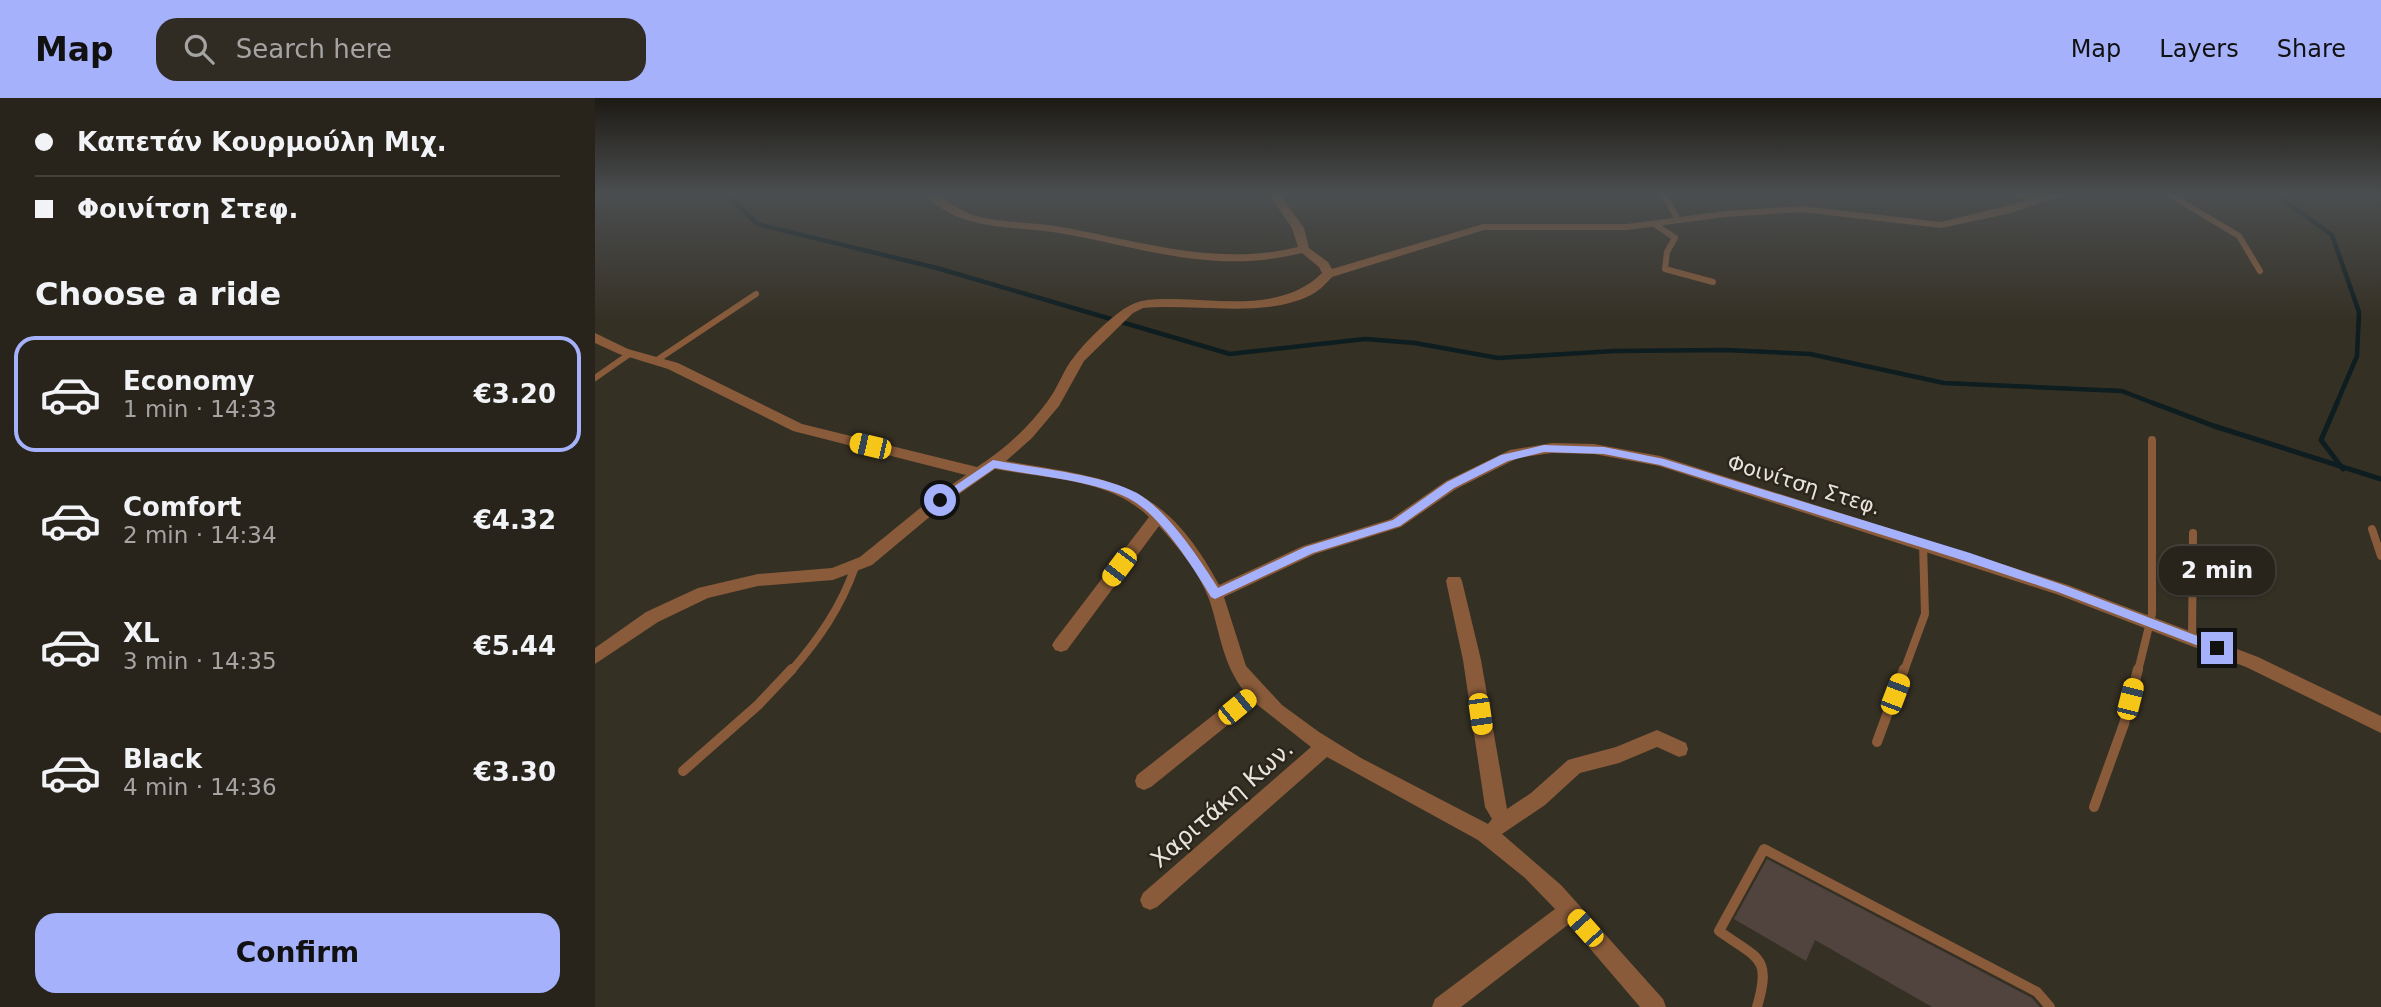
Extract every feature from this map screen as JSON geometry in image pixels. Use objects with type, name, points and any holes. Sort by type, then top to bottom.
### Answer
[{"type":"street","points":[[1082,235],[1145,250],[1252,257],[1304,249]]},
{"type":"street","points":[[1299,235],[1304,249],[1324,265],[1328,274]]},
{"type":"street","points":[[595,657],[659,612],[704,592],[758,579],[833,574],[855,567],[875,554],[940,500],[986,469],[1041,421],[1058,398],[1079,359],[1129,310],[1146,303],[1210,306],[1275,300],[1311,289],[1328,274],[1453,235]]},
{"type":"street","points":[[595,337],[628,355],[657,360],[798,428],[986,469],[1113,488],[1134,496],[1158,516],[1200,569],[1215,594],[1230,653],[1256,692],[1283,716],[1390,784],[1487,834],[1569,911],[1646,1004]]},
{"type":"street","name":"Φοινίτση Στεφ.","points":[[1215,594],[1309,550],[1397,523],[1437,493],[1515,454],[1544,448],[1594,449],[1650,458],[2033,578],[2289,679],[2381,726]]},
{"type":"street","points":[[1061,645],[1158,516]]},
{"type":"street","points":[[1454,581],[1472,660],[1495,807],[1504,822]]},
{"type":"street","points":[[1144,781],[1256,692]]},
{"type":"street","points":[[1487,834],[1579,764],[1619,755],[1657,738],[1679,749]]},
{"type":"street","name":"Χαριτάκη Κων.","points":[[1150,900],[1327,745]]},
{"type":"street","points":[[1443,1007],[1569,911]]},
{"type":"lane","points":[[1670,235],[1675,239],[1667,252],[1665,269],[1713,282]]},
{"type":"lane","points":[[2238,235],[2260,271]]},
{"type":"lane","points":[[657,360],[756,294]]},
{"type":"lane","points":[[595,377],[628,355]]},
{"type":"lane","points":[[2094,807],[2124,724],[2149,624],[2153,578],[2152,440]]},
{"type":"lane","points":[[2372,529],[2381,556]]},
{"type":"lane","points":[[2192,639],[2193,533]]},
{"type":"lane","points":[[1877,742],[1925,614],[1923,543]]},
{"type":"lane","points":[[683,771],[749,713],[791,670],[828,623],[855,567]]},
{"type":"lane","points":[[1757,1007],[1765,968],[1756,956],[1719,932],[1766,849],[2037,992],[2050,1007]]},
{"type":"building","points":[[1767,859],[2032,998],[2040,1007],[1932,1007],[1815,940],[1806,961],[1734,919]]},
{"type":"waterway","points":[[804,235],[937,268],[1230,354],[1365,339],[1415,343],[1498,358],[1614,351],[1726,350],[1810,354],[1944,383],[2122,391],[2158,405]]},
{"type":"waterway","points":[[2332,235],[2359,312],[2357,356],[2336,405]]},
{"type":"waterway","points":[[2153,403],[2214,426],[2341,466]]},
{"type":"waterway","points":[[2337,403],[2321,440],[2341,466]]},
{"type":"waterway","points":[[2341,466],[2381,479]]},
{"type":"route","points":[[940,500],[993,464],[1113,488],[1134,496],[1153,511],[1200,569],[1215,594],[1309,550],[1397,523],[1451,485],[1504,458],[1544,448],[1604,450],[1661,461],[1797,506],[1966,556],[2033,578],[2217,648]]}]
